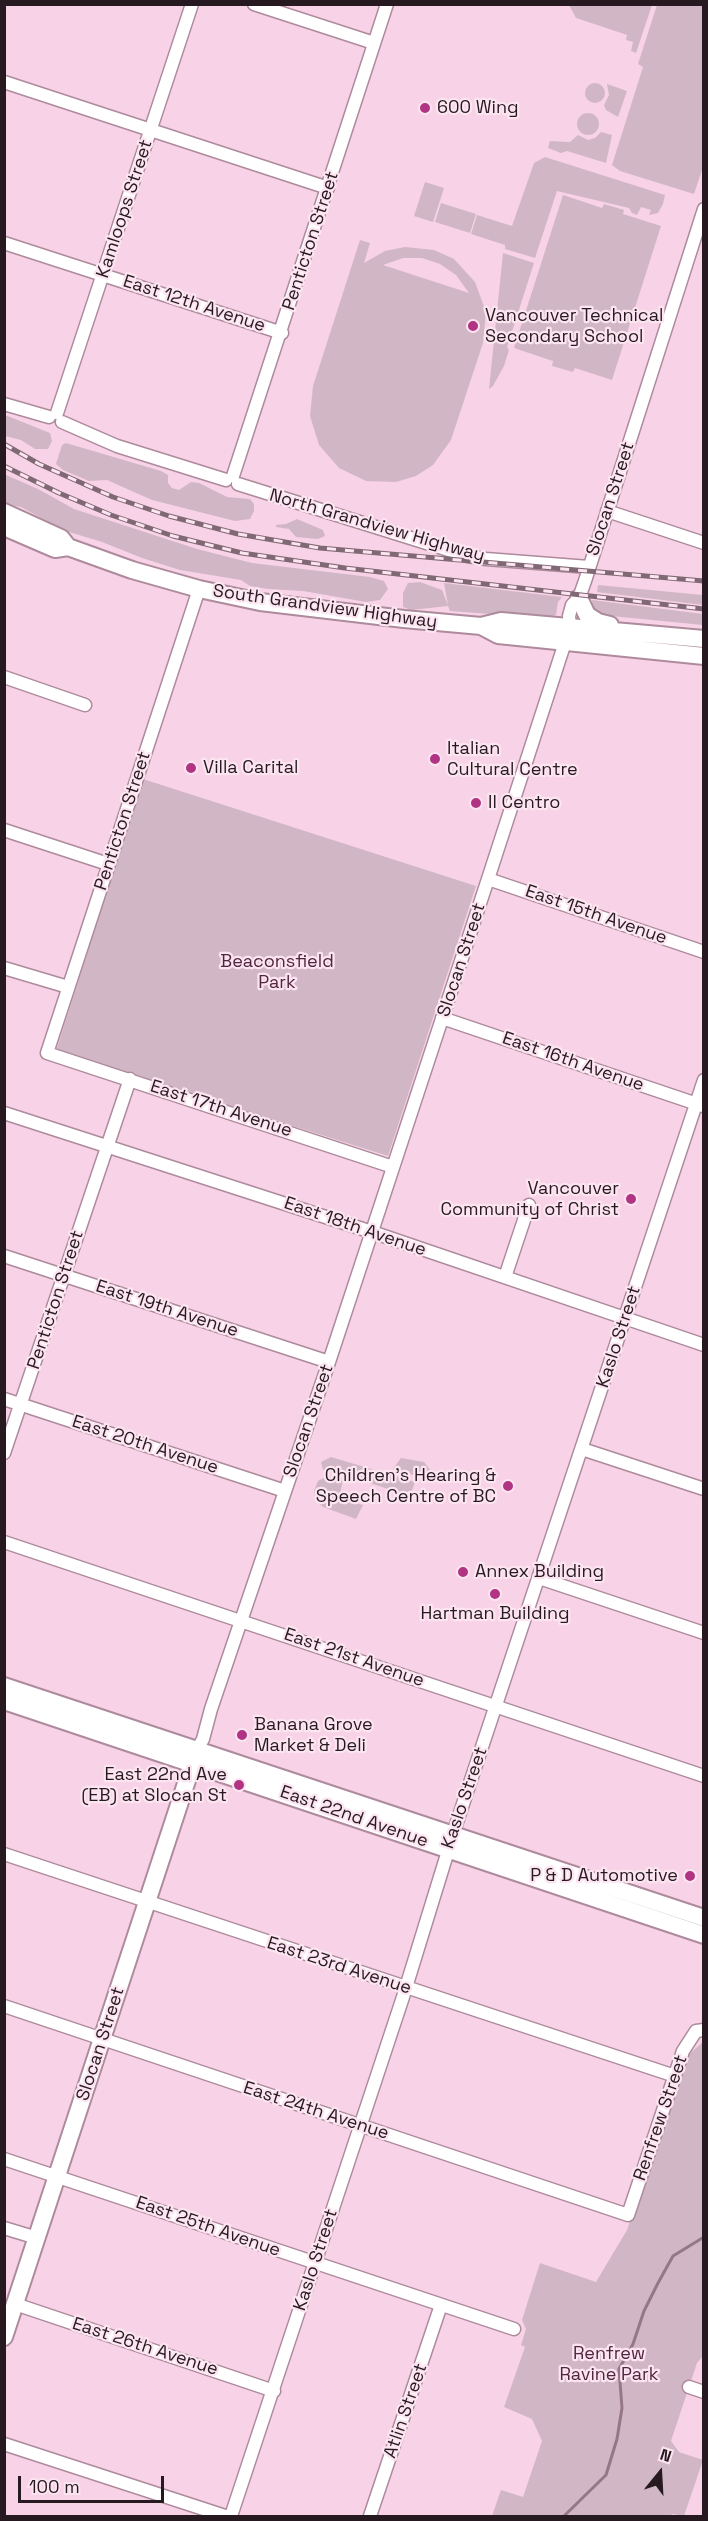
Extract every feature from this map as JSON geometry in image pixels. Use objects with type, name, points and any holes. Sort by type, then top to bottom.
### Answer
[{"type":"street","name":"Kamloops Street","points":[[56,418],[192,4]]},
{"type":"street","points":[[254,4],[374,43]]},
{"type":"street","name":"Penticton Street","points":[[232,480],[282,333],[387,4]]},
{"type":"street","points":[[4,82],[328,188]]},
{"type":"street","name":"Slocan Street","points":[[4,2337],[195,1756],[203,1739],[211,1709],[372,1232],[567,635],[572,605],[579,598],[704,209]]},
{"type":"street","name":"East 12th Avenue","points":[[4,243],[282,333]]},
{"type":"street","name":"North Grandview Highway","points":[[4,404],[56,418],[117,446],[232,480],[468,556],[486,560],[589,567]]},
{"type":"street","points":[[607,511],[704,543]]},
{"type":"street","name":"South Grandview Highway","points":[[4,512],[62,538],[68,547]]},
{"type":"street","name":"South Grandview Highway","points":[[4,527],[55,549],[68,547],[132,570],[199,590],[271,603],[481,626],[498,635],[640,633],[704,639]]},
{"type":"street","name":"Penticton Street","points":[[47,1053],[199,590]]},
{"type":"street","points":[[579,598],[583,610],[592,619],[640,633]]},
{"type":"street","name":"South Grandview Highway","points":[[567,635],[704,656]]},
{"type":"street","points":[[4,677],[85,705]]},
{"type":"street","points":[[4,830],[108,864]]},
{"type":"street","name":"East 15th Avenue","points":[[488,879],[704,952]]},
{"type":"street","points":[[4,968],[68,987]]},
{"type":"street","name":"East 16th Avenue","points":[[442,1018],[700,1105]]},
{"type":"street","name":"East 17th Avenue","points":[[47,1053],[393,1167]]},
{"type":"street","name":"Penticton Street","points":[[4,1453],[130,1079]]},
{"type":"street","name":"Kaslo Street","points":[[231,2517],[624,1318],[700,1105],[704,1080]]},
{"type":"street","name":"East 18th Avenue","points":[[4,1113],[372,1232],[704,1345]]},
{"type":"street","points":[[505,1277],[529,1205]]},
{"type":"street","name":"East 19th Avenue","points":[[4,1256],[329,1362]]},
{"type":"street","name":"East 20th Avenue","points":[[4,1399],[285,1491]]},
{"type":"street","points":[[582,1449],[704,1489]]},
{"type":"street","name":"East 21st Avenue","points":[[4,1542],[704,1776]]},
{"type":"street","points":[[539,1578],[704,1633]]},
{"type":"street","name":"East 22nd Avenue","points":[[4,1686],[195,1756],[451,1841],[704,1918]]},
{"type":"street","name":"East 22nd Avenue","points":[[4,1701],[195,1756]]},
{"type":"street","name":"East 22nd Avenue","points":[[451,1841],[704,1935]]},
{"type":"street","name":"East 23rd Avenue","points":[[4,1854],[675,2076]]},
{"type":"street","name":"East 24th Avenue","points":[[4,2006],[628,2215]]},
{"type":"street","name":"Renfrew Street","points":[[628,2215],[683,2051],[696,2031],[704,2030]]},
{"type":"street","name":"East 25th Avenue","points":[[4,2159],[514,2329]]},
{"type":"street","points":[[4,2228],[37,2238]]},
{"type":"street","name":"East 26th Avenue","points":[[15,2304],[274,2391]]},
{"type":"street","name":"Atlin Street","points":[[370,2517],[441,2305]]},
{"type":"street","points":[[689,2387],[704,2392]]},
{"type":"street","points":[[4,2444],[225,2517]]},
{"type":"green space","points":[[569,5],[652,5],[636,53],[631,51],[633,42],[626,40],[627,35],[576,18]]},
{"type":"green space","points":[[657,5],[703,5],[704,164],[694,194],[620,171],[612,165],[643,67],[638,64]]},
{"type":"green space","points":[[591,83],[599,83],[605,89],[605,97],[599,103],[591,103],[585,97],[585,89]]},
{"type":"green space","points":[[607,84],[627,91],[618,117],[606,110],[604,105],[609,95]]},
{"type":"green space","points":[[588,113],[596,116],[599,124],[596,132],[588,135],[580,132],[577,124],[580,116]]},
{"type":"green space","points":[[601,132],[612,135],[606,163],[567,151],[561,153],[548,148],[550,141],[570,142],[578,135],[588,140],[595,138]]},
{"type":"green space","points":[[545,157],[665,195],[663,204],[658,213],[649,215],[651,210],[641,207],[637,215],[629,208],[557,191],[535,258],[505,249],[505,245],[471,234],[477,215],[512,226],[534,163]]},
{"type":"green space","points":[[425,182],[444,188],[433,222],[414,216]]},
{"type":"green space","points":[[563,195],[602,208],[604,204],[624,210],[623,214],[661,226],[612,380],[575,368],[573,372],[552,366],[553,361],[514,348]]},
{"type":"green space","points":[[441,203],[476,214],[470,233],[435,222]]},
{"type":"green space","points":[[360,240],[370,243],[364,263],[385,251],[405,247],[434,250],[454,259],[475,282],[486,312],[483,343],[451,440],[433,465],[416,476],[396,482],[366,481],[339,468],[319,445],[310,416],[313,386]],"holes":[[[403,258],[422,258],[440,264],[456,275],[469,293],[383,265]]]},
{"type":"green space","points":[[503,253],[534,263],[507,347],[509,350],[504,366],[489,389]]},
{"type":"green space","points":[[5,415],[50,433],[52,441],[48,449],[35,449],[21,440],[5,436]]},
{"type":"green space","points":[[66,443],[161,471],[168,475],[168,483],[172,488],[179,490],[191,482],[199,483],[227,497],[250,499],[254,504],[254,511],[250,519],[235,521],[152,500],[107,480],[89,481],[63,470],[56,464],[62,445]]},
{"type":"green space","points":[[4,474],[74,509],[197,549],[252,563],[370,577],[384,581],[388,589],[380,600],[366,602],[303,591],[250,586],[241,580],[180,570],[49,526],[41,518],[21,507],[5,504]]},
{"type":"green space","points":[[297,519],[323,530],[325,536],[318,539],[296,537],[289,529],[276,527],[276,525]]},
{"type":"green space","points":[[420,582],[442,590],[448,605],[444,583],[562,597],[558,602],[556,615],[544,618],[450,611],[448,606],[411,610],[403,607],[403,593],[408,583]]},
{"type":"green space","points":[[598,585],[703,595],[703,605],[597,592]]},
{"type":"green space","points":[[592,600],[703,614],[703,625],[601,615],[593,611]]},
{"type":"green space","name":"Beaconsfield Park","points":[[143,779],[476,886],[388,1156],[56,1051]]},
{"type":"green space","points":[[331,1457],[415,1482],[411,1493],[394,1491],[323,1470],[321,1462]]},
{"type":"green space","points":[[401,1458],[424,1462],[431,1471],[427,1479],[393,1469]]},
{"type":"green space","points":[[327,1476],[343,1480],[339,1498],[363,1505],[356,1519],[323,1507],[316,1501],[314,1491],[318,1481]]},
{"type":"green space","name":"Renfrew Ravine Park","points":[[703,2042],[703,2356],[697,2363],[671,2441],[679,2452],[703,2460],[684,2516],[672,2514],[671,2516],[492,2516],[501,2490],[523,2497],[542,2441],[532,2419],[504,2407],[525,2347],[521,2345],[526,2329],[522,2320],[540,2263],[596,2282],[627,2230],[683,2063],[687,2056]]},
{"type":"waterway","points":[[564,2516],[606,2475],[617,2439],[622,2408],[619,2369],[633,2344],[644,2311],[658,2283],[673,2256],[704,2237]]},
{"type":"railway","points":[[4,444],[39,464],[113,497],[169,516],[238,534],[320,548],[704,581]]},
{"type":"railway","points":[[4,466],[111,515],[173,536],[242,553],[345,568],[704,609]]},
{"type":"place","name":"600 Wing","points":[[425,108]]},
{"type":"place","name":"Vancouver Technical Secondary School","points":[[473,326]]},
{"type":"place","name":"Italian Cultural Centre","points":[[435,759]]},
{"type":"place","name":"Villa Carital","points":[[191,768]]},
{"type":"place","name":"Il Centro","points":[[476,803]]},
{"type":"place","name":"Vancouver Community of Christ","points":[[631,1199]]},
{"type":"place","name":"Children’s Hearing & Speech Centre of BC","points":[[508,1486]]},
{"type":"place","name":"Annex Building","points":[[463,1572]]},
{"type":"place","name":"Hartman Building","points":[[495,1594]]},
{"type":"place","name":"Banana Grove Market & Deli","points":[[242,1735]]},
{"type":"place","name":"East 22nd Ave (EB) at Slocan St","points":[[239,1785]]},
{"type":"place","name":"P & D Automotive","points":[[690,1876]]}]
